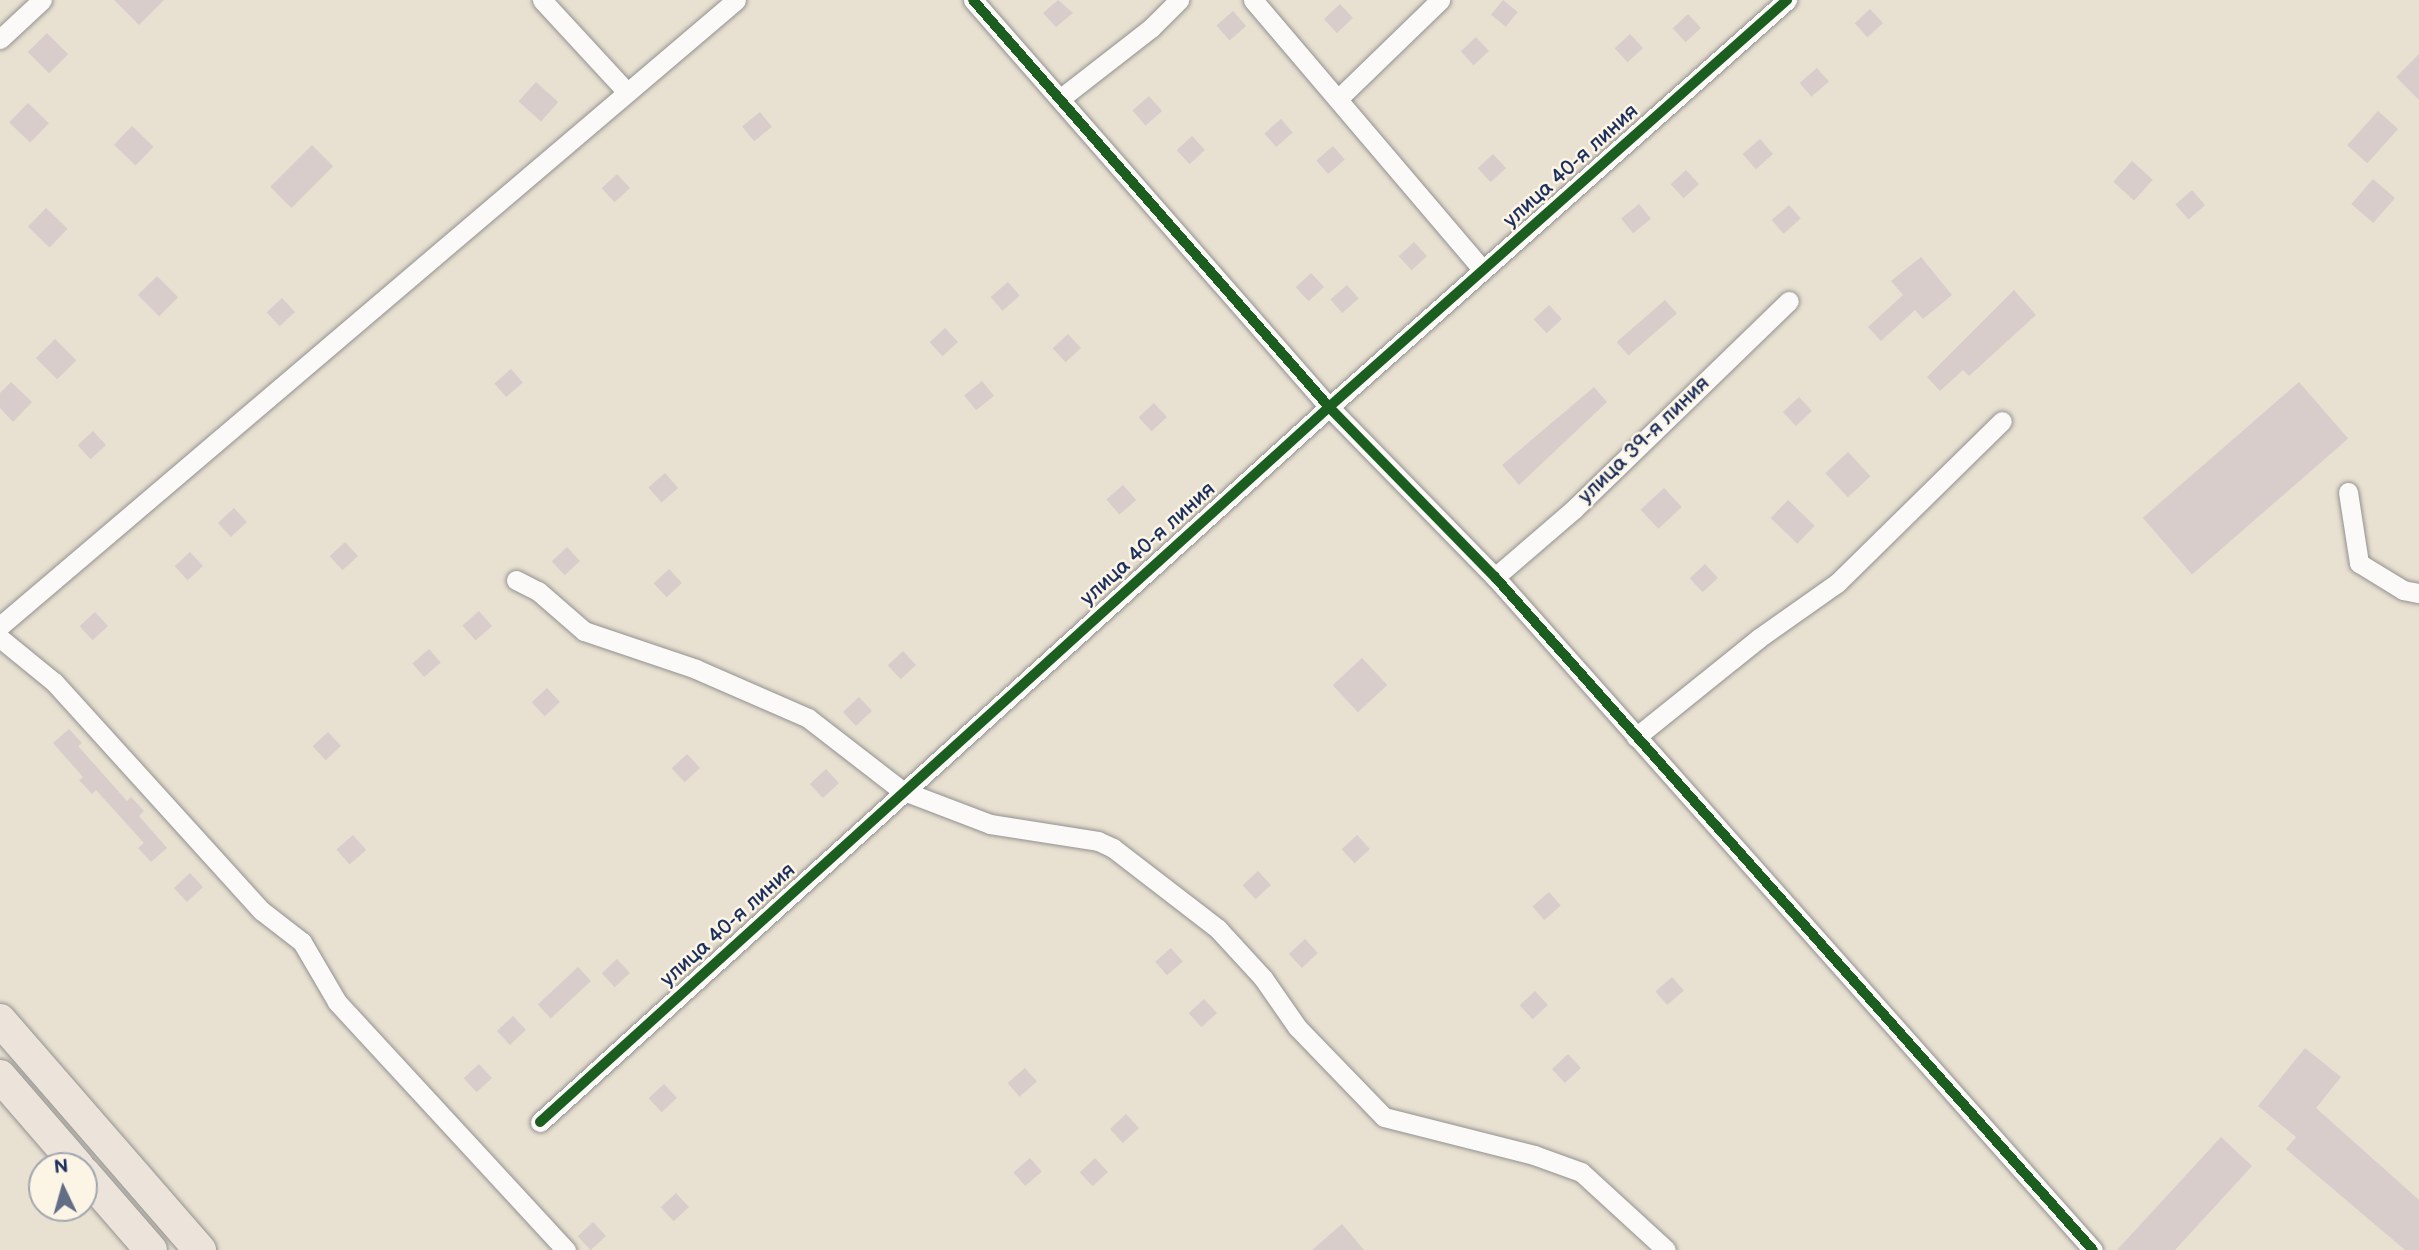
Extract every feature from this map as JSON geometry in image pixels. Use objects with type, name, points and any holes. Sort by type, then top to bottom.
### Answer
[{"type":"main road","points":[[0,1020],[200,1250]]},
{"type":"main road","points":[[0,1076],[66,1152]]},
{"type":"main road","points":[[98,1189],[151,1250]]},
{"type":"street","points":[[0,39],[42,0]]},
{"type":"street","points":[[542,0],[625,90]]},
{"type":"street","points":[[0,626],[451,247],[625,90],[736,0]]},
{"type":"street","points":[[974,0],[1329,407],[1495,577],[2093,1250]]},
{"type":"street","points":[[1060,98],[1152,28],[1179,0]]},
{"type":"street","points":[[1253,0],[1483,270]]},
{"type":"street","points":[[1339,98],[1440,0]]},
{"type":"street","name":"улица 40-я линия","points":[[540,1122],[1329,407],[1787,0]]},
{"type":"street","name":"улица 39-я линия","points":[[1495,577],[1574,509],[1789,301]]},
{"type":"street","points":[[1636,737],[1759,638],[1837,583],[2002,421]]},
{"type":"street","points":[[2348,492],[2359,563],[2403,590],[2419,593]]},
{"type":"street","points":[[516,580],[538,591],[584,631],[696,669],[808,718],[905,791],[990,824],[1098,841],[1113,848],[1219,929],[1264,978],[1297,1027],[1384,1117],[1534,1154],[1581,1172],[1666,1250]]},
{"type":"street","points":[[0,638],[54,682],[262,911],[302,942],[337,1002],[566,1250]]},
{"type":"building","points":[[114,0],[164,0],[139,25]]},
{"type":"building","points":[[1058,0],[1073,13],[1056,27],[1043,13]]},
{"type":"building","points":[[1503,0],[1518,12],[1506,27],[1491,15]]},
{"type":"building","points":[[1340,4],[1353,18],[1337,33],[1324,19]]},
{"type":"building","points":[[1870,9],[1883,23],[1868,37],[1855,23]]},
{"type":"building","points":[[1233,11],[1246,26],[1230,41],[1216,25]]},
{"type":"building","points":[[1688,14],[1701,28],[1686,42],[1673,28]]},
{"type":"building","points":[[47,33],[68,54],[49,73],[28,52]]},
{"type":"building","points":[[1630,34],[1643,48],[1628,62],[1615,48]]},
{"type":"building","points":[[1476,37],[1489,51],[1474,65],[1461,51]]},
{"type":"building","points":[[2419,54],[2419,100],[2396,77]]},
{"type":"building","points":[[1817,68],[1829,82],[1811,97],[1800,83]]},
{"type":"building","points":[[536,82],[558,102],[541,121],[519,101]]},
{"type":"building","points":[[1149,96],[1162,111],[1146,126],[1132,110]]},
{"type":"building","points":[[28,103],[49,123],[30,143],[9,122]]},
{"type":"building","points":[[2378,111],[2398,129],[2367,163],[2347,145]]},
{"type":"building","points":[[760,112],[772,127],[754,141],[742,126]]},
{"type":"building","points":[[1281,119],[1293,133],[1276,147],[1264,133]]},
{"type":"building","points":[[132,126],[154,147],[136,166],[114,145]]},
{"type":"building","points":[[1192,136],[1205,150],[1190,164],[1177,150]]},
{"type":"building","points":[[1760,139],[1773,154],[1756,169],[1743,154]]},
{"type":"building","points":[[312,145],[333,166],[291,208],[270,187]]},
{"type":"building","points":[[1333,146],[1345,160],[1328,174],[1316,160]]},
{"type":"building","points":[[1493,154],[1506,168],[1491,182],[1478,168]]},
{"type":"building","points":[[2132,161],[2153,180],[2134,201],[2113,182]]},
{"type":"building","points":[[1686,170],[1699,184],[1684,198],[1671,184]]},
{"type":"building","points":[[617,174],[630,188],[615,202],[602,188]]},
{"type":"building","points":[[2373,179],[2395,198],[2373,223],[2351,204]]},
{"type":"building","points":[[2192,190],[2205,205],[2189,220],[2175,204]]},
{"type":"building","points":[[1639,204],[1651,219],[1633,233],[1621,218]]},
{"type":"building","points":[[1789,205],[1801,219],[1783,234],[1772,220]]},
{"type":"building","points":[[46,208],[68,229],[50,248],[28,227]]},
{"type":"building","points":[[1414,242],[1427,256],[1412,270],[1399,256]]},
{"type":"building","points":[[1921,257],[1952,295],[1923,319],[1915,310],[1881,341],[1868,327],[1903,295],[1891,281]]},
{"type":"building","points":[[1311,273],[1324,287],[1309,301],[1296,287]]},
{"type":"building","points":[[157,276],[178,297],[159,316],[138,295]]},
{"type":"building","points":[[1008,282],[1020,296],[1002,311],[991,297]]},
{"type":"building","points":[[1347,285],[1359,299],[1342,313],[1330,299]]},
{"type":"building","points":[[2014,290],[2036,315],[1969,376],[1963,370],[1940,391],[1927,377]]},
{"type":"building","points":[[282,298],[295,312],[280,326],[267,312]]},
{"type":"building","points":[[1665,300],[1677,314],[1629,356],[1617,342]]},
{"type":"building","points":[[1549,305],[1562,319],[1547,333],[1534,319]]},
{"type":"building","points":[[945,328],[958,342],[943,356],[930,342]]},
{"type":"building","points":[[1068,334],[1081,348],[1066,362],[1053,348]]},
{"type":"building","points":[[55,339],[76,360],[57,379],[36,358]]},
{"type":"building","points":[[511,369],[523,383],[506,397],[494,383]]},
{"type":"building","points":[[982,381],[994,396],[976,410],[964,395]]},
{"type":"building","points":[[11,382],[32,402],[13,422],[0,408],[0,393]]},
{"type":"building","points":[[2299,382],[2348,439],[2192,574],[2143,518]]},
{"type":"building","points":[[1594,387],[1607,402],[1519,485],[1502,465]]},
{"type":"building","points":[[1799,397],[1812,411],[1796,426],[1783,412]]},
{"type":"building","points":[[1154,403],[1167,417],[1152,431],[1139,417]]},
{"type":"building","points":[[93,431],[106,445],[91,459],[78,445]]},
{"type":"building","points":[[1848,452],[1871,476],[1848,497],[1825,473]]},
{"type":"building","points":[[665,473],[678,488],[662,503],[648,487]]},
{"type":"building","points":[[1123,485],[1136,500],[1120,515],[1106,499]]},
{"type":"building","points":[[1664,488],[1682,507],[1658,529],[1641,510]]},
{"type":"building","points":[[1788,500],[1815,526],[1797,544],[1771,518]]},
{"type":"building","points":[[234,508],[247,522],[231,537],[218,523]]},
{"type":"building","points":[[345,542],[358,556],[343,570],[330,556]]},
{"type":"building","points":[[567,547],[580,561],[565,575],[552,561]]},
{"type":"building","points":[[190,552],[203,566],[188,580],[175,566]]},
{"type":"building","points":[[1705,564],[1718,578],[1703,592],[1690,578]]},
{"type":"building","points":[[669,569],[682,583],[667,597],[654,583]]},
{"type":"building","points":[[479,611],[492,626],[476,641],[462,625]]},
{"type":"building","points":[[95,612],[108,626],[93,640],[80,626]]},
{"type":"building","points":[[429,649],[441,663],[424,677],[412,663]]},
{"type":"building","points":[[903,651],[916,665],[901,679],[888,665]]},
{"type":"building","points":[[1362,658],[1387,685],[1358,712],[1333,685]]},
{"type":"building","points":[[547,688],[560,702],[545,716],[532,702]]},
{"type":"building","points":[[859,697],[872,711],[856,726],[843,712]]},
{"type":"building","points":[[69,729],[82,743],[78,746],[127,801],[131,797],[144,811],[139,816],[167,848],[151,862],[138,848],[144,843],[96,790],[92,794],[79,780],[83,777],[53,743]]},
{"type":"building","points":[[328,732],[341,746],[326,760],[313,746]]},
{"type":"building","points":[[687,754],[700,768],[685,782],[672,768]]},
{"type":"building","points":[[826,769],[839,783],[823,798],[810,784]]},
{"type":"building","points":[[353,835],[366,850],[350,865],[336,849]]},
{"type":"building","points":[[1357,835],[1370,849],[1355,863],[1342,849]]},
{"type":"building","points":[[1258,871],[1271,885],[1256,899],[1243,885]]},
{"type":"building","points":[[190,873],[203,887],[187,902],[174,888]]},
{"type":"building","points":[[1549,892],[1561,906],[1544,920],[1532,906]]},
{"type":"building","points":[[1305,939],[1318,953],[1302,968],[1289,954]]},
{"type":"building","points":[[1171,948],[1183,962],[1167,975],[1155,962]]},
{"type":"building","points":[[617,959],[630,973],[615,987],[602,973]]},
{"type":"building","points":[[578,967],[591,981],[551,1018],[538,1005]]},
{"type":"building","points":[[1672,977],[1684,991],[1667,1005],[1655,991]]},
{"type":"building","points":[[1535,991],[1548,1005],[1533,1019],[1520,1005]]},
{"type":"building","points":[[1204,999],[1217,1013],[1202,1027],[1189,1013]]},
{"type":"building","points":[[513,1016],[526,1030],[510,1045],[497,1031]]},
{"type":"building","points":[[2305,1048],[2341,1077],[2316,1108],[2419,1200],[2419,1250],[2405,1250],[2286,1149],[2296,1137],[2258,1106]]},
{"type":"building","points":[[1568,1054],[1581,1068],[1565,1083],[1552,1069]]},
{"type":"building","points":[[479,1064],[492,1078],[477,1092],[464,1078]]},
{"type":"building","points":[[1025,1068],[1037,1082],[1019,1097],[1008,1083]]},
{"type":"building","points":[[664,1084],[677,1098],[662,1112],[649,1098]]},
{"type":"building","points":[[1126,1114],[1139,1128],[1123,1143],[1110,1129]]},
{"type":"building","points":[[2221,1137],[2252,1166],[2175,1250],[2117,1250]]},
{"type":"building","points":[[1030,1158],[1042,1172],[1025,1186],[1013,1172]]},
{"type":"building","points":[[1095,1158],[1108,1172],[1093,1186],[1080,1172]]},
{"type":"building","points":[[676,1193],[689,1207],[674,1221],[661,1207]]},
{"type":"building","points":[[593,1222],[606,1236],[591,1250],[578,1236]]},
{"type":"building","points":[[1342,1224],[1364,1250],[1312,1250]]},
{"type":"cycle path","points":[[973,0],[1329,407],[1495,577],[2093,1250]]},
{"type":"cycle path","points":[[540,1122],[1329,407],[1787,0]]}]
